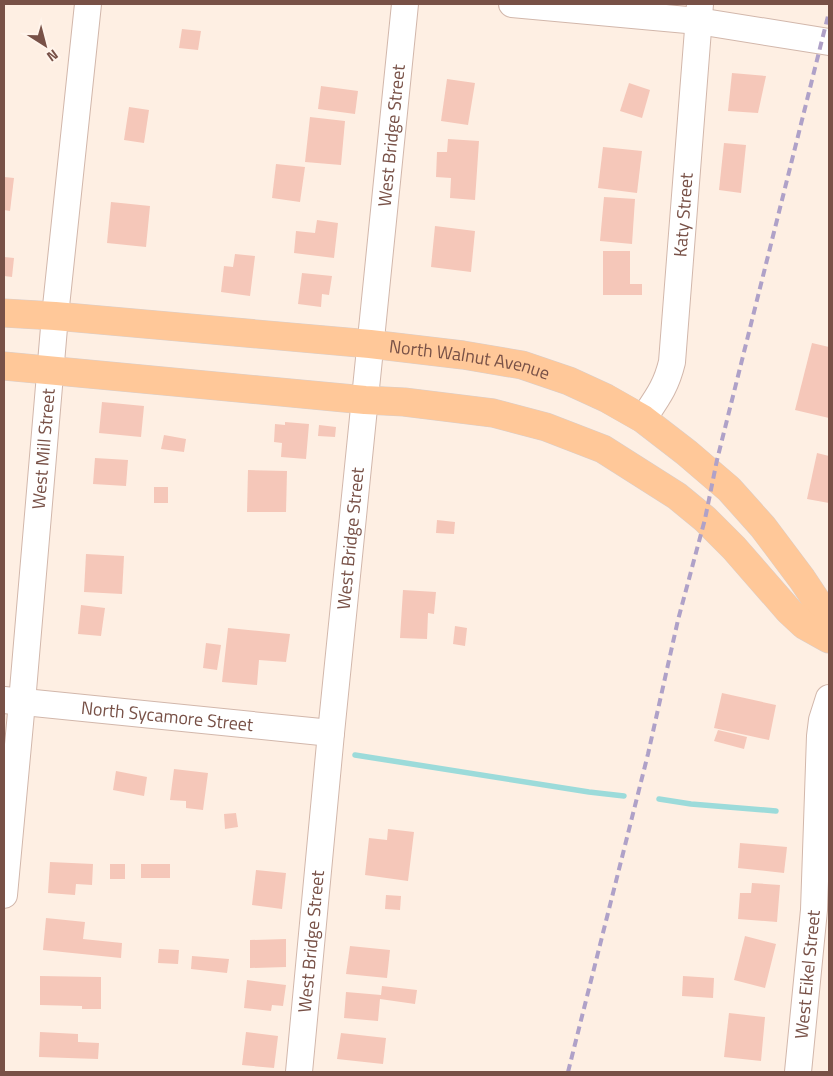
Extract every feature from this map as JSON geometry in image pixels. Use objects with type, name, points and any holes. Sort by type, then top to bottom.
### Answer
[{"type":"main road","name":"North Walnut Avenue","points":[[4,313],[370,344],[463,355],[522,365],[569,381],[606,398],[643,419],[729,489],[752,514],[802,579],[816,600],[829,626]]},
{"type":"main road","points":[[4,366],[365,400],[404,402],[493,413],[546,427],[603,449],[677,496],[705,519],[734,548],[789,611],[804,625],[829,639]]},
{"type":"street","name":"West Mill Street","points":[[4,895],[13,701],[88,4]]},
{"type":"street","name":"West Bridge Street","points":[[299,1072],[404,4]]},
{"type":"street","points":[[512,4],[699,13],[829,42]]},
{"type":"street","name":"Katy Street","points":[[643,419],[662,391],[672,362],[699,13]]},
{"type":"street","name":"West Eikel Street","points":[[798,1072],[814,910],[820,736],[822,720],[829,698]]},
{"type":"street","name":"North Sycamore Street","points":[[13,701],[331,733]]},
{"type":"building","points":[[182,29],[201,31],[198,50],[179,48]]},
{"type":"building","points":[[732,73],[766,76],[758,113],[728,111]]},
{"type":"building","points":[[447,79],[475,83],[468,125],[441,121]]},
{"type":"building","points":[[629,83],[650,90],[642,118],[620,111]]},
{"type":"building","points":[[321,86],[358,91],[355,114],[318,109]]},
{"type":"building","points":[[129,107],[149,110],[144,143],[124,140]]},
{"type":"building","points":[[310,117],[345,121],[341,165],[305,162]]},
{"type":"building","points":[[448,139],[479,141],[475,200],[450,198],[451,178],[436,177],[437,152],[447,152]]},
{"type":"building","points":[[724,143],[746,145],[741,193],[719,190]]},
{"type":"building","points":[[603,147],[642,151],[637,193],[598,188]]},
{"type":"building","points":[[276,164],[305,167],[300,202],[272,198]]},
{"type":"building","points":[[4,177],[14,178],[10,211],[4,210]]},
{"type":"building","points":[[604,197],[635,199],[632,244],[600,241]]},
{"type":"building","points":[[111,202],[150,206],[146,247],[107,243]]},
{"type":"building","points":[[317,220],[338,223],[334,258],[294,253],[296,231],[315,233]]},
{"type":"building","points":[[435,226],[475,231],[471,272],[431,267]]},
{"type":"building","points":[[603,251],[630,251],[630,284],[642,284],[642,295],[603,295]]},
{"type":"building","points":[[235,254],[255,256],[250,296],[221,292],[224,266],[233,267]]},
{"type":"building","points":[[4,257],[14,258],[12,277],[4,276]]},
{"type":"building","points":[[302,273],[332,276],[329,295],[322,294],[321,307],[298,304]]},
{"type":"building","points":[[812,343],[829,347],[829,418],[795,410]]},
{"type":"building","points":[[102,402],[144,406],[141,437],[99,433]]},
{"type":"building","points":[[285,422],[309,424],[306,459],[281,457],[282,443],[274,442],[275,424],[285,425]]},
{"type":"building","points":[[319,425],[336,427],[335,437],[318,436]]},
{"type":"building","points":[[164,435],[186,439],[184,452],[161,449]]},
{"type":"building","points":[[817,453],[829,456],[829,503],[807,499]]},
{"type":"building","points":[[95,458],[128,460],[126,486],[93,484]]},
{"type":"building","points":[[248,470],[287,471],[286,512],[247,512]]},
{"type":"building","points":[[154,487],[168,487],[168,503],[154,503]]},
{"type":"building","points":[[437,520],[455,522],[454,534],[436,533]]},
{"type":"building","points":[[86,554],[124,556],[122,594],[84,592]]},
{"type":"building","points":[[403,590],[436,592],[434,614],[428,613],[427,639],[400,638]]},
{"type":"building","points":[[81,605],[105,608],[101,636],[78,634]]},
{"type":"building","points":[[455,626],[467,628],[465,646],[453,644]]},
{"type":"building","points":[[228,628],[290,634],[286,662],[259,660],[257,685],[222,682]]},
{"type":"building","points":[[206,643],[221,645],[217,670],[203,668]]},
{"type":"building","points":[[722,693],[776,705],[769,740],[714,728]]},
{"type":"building","points":[[718,730],[747,737],[744,749],[714,741]]},
{"type":"building","points":[[174,769],[208,773],[203,810],[186,808],[186,801],[170,800]]},
{"type":"building","points":[[116,771],[147,777],[144,796],[113,790]]},
{"type":"building","points":[[236,813],[238,827],[225,829],[224,814]]},
{"type":"building","points":[[388,829],[414,832],[408,881],[365,875],[369,838],[387,840]]},
{"type":"building","points":[[740,843],[787,847],[784,873],[738,868]]},
{"type":"building","points":[[50,862],[93,864],[92,885],[76,884],[75,895],[48,893]]},
{"type":"building","points":[[110,864],[125,864],[125,879],[110,879]]},
{"type":"building","points":[[141,864],[170,864],[170,878],[141,878]]},
{"type":"building","points":[[256,870],[286,873],[282,909],[252,905]]},
{"type":"building","points":[[752,883],[780,885],[777,922],[738,919],[740,893],[751,893]]},
{"type":"building","points":[[386,895],[401,896],[400,910],[385,909]]},
{"type":"building","points":[[46,918],[85,922],[83,939],[122,943],[121,958],[43,950]]},
{"type":"building","points":[[745,936],[776,944],[765,988],[734,980]]},
{"type":"building","points":[[286,939],[286,967],[250,968],[250,940]]},
{"type":"building","points":[[350,946],[390,950],[387,978],[346,974]]},
{"type":"building","points":[[159,949],[179,950],[178,964],[158,963]]},
{"type":"building","points":[[192,956],[229,959],[227,973],[191,969]]},
{"type":"building","points":[[40,976],[101,977],[101,1009],[82,1009],[82,1006],[40,1005]]},
{"type":"building","points":[[683,976],[714,978],[713,998],[682,996]]},
{"type":"building","points":[[247,980],[286,985],[283,1006],[272,1005],[271,1011],[244,1008]]},
{"type":"building","points":[[382,986],[417,990],[415,1004],[380,999],[378,1021],[344,1018],[346,992],[381,995]]},
{"type":"building","points":[[729,1013],[765,1017],[761,1061],[724,1057]]},
{"type":"building","points":[[40,1032],[78,1034],[78,1042],[99,1043],[98,1059],[39,1057]]},
{"type":"building","points":[[246,1032],[278,1036],[274,1068],[242,1065]]},
{"type":"building","points":[[341,1033],[386,1038],[383,1064],[337,1059]]},
{"type":"waterway","points":[[355,755],[624,796]]},
{"type":"waterway","points":[[659,799],[691,804],[776,811]]},
{"type":"railway","points":[[568,1072],[648,754],[678,620],[705,519],[717,460],[829,12]]}]
